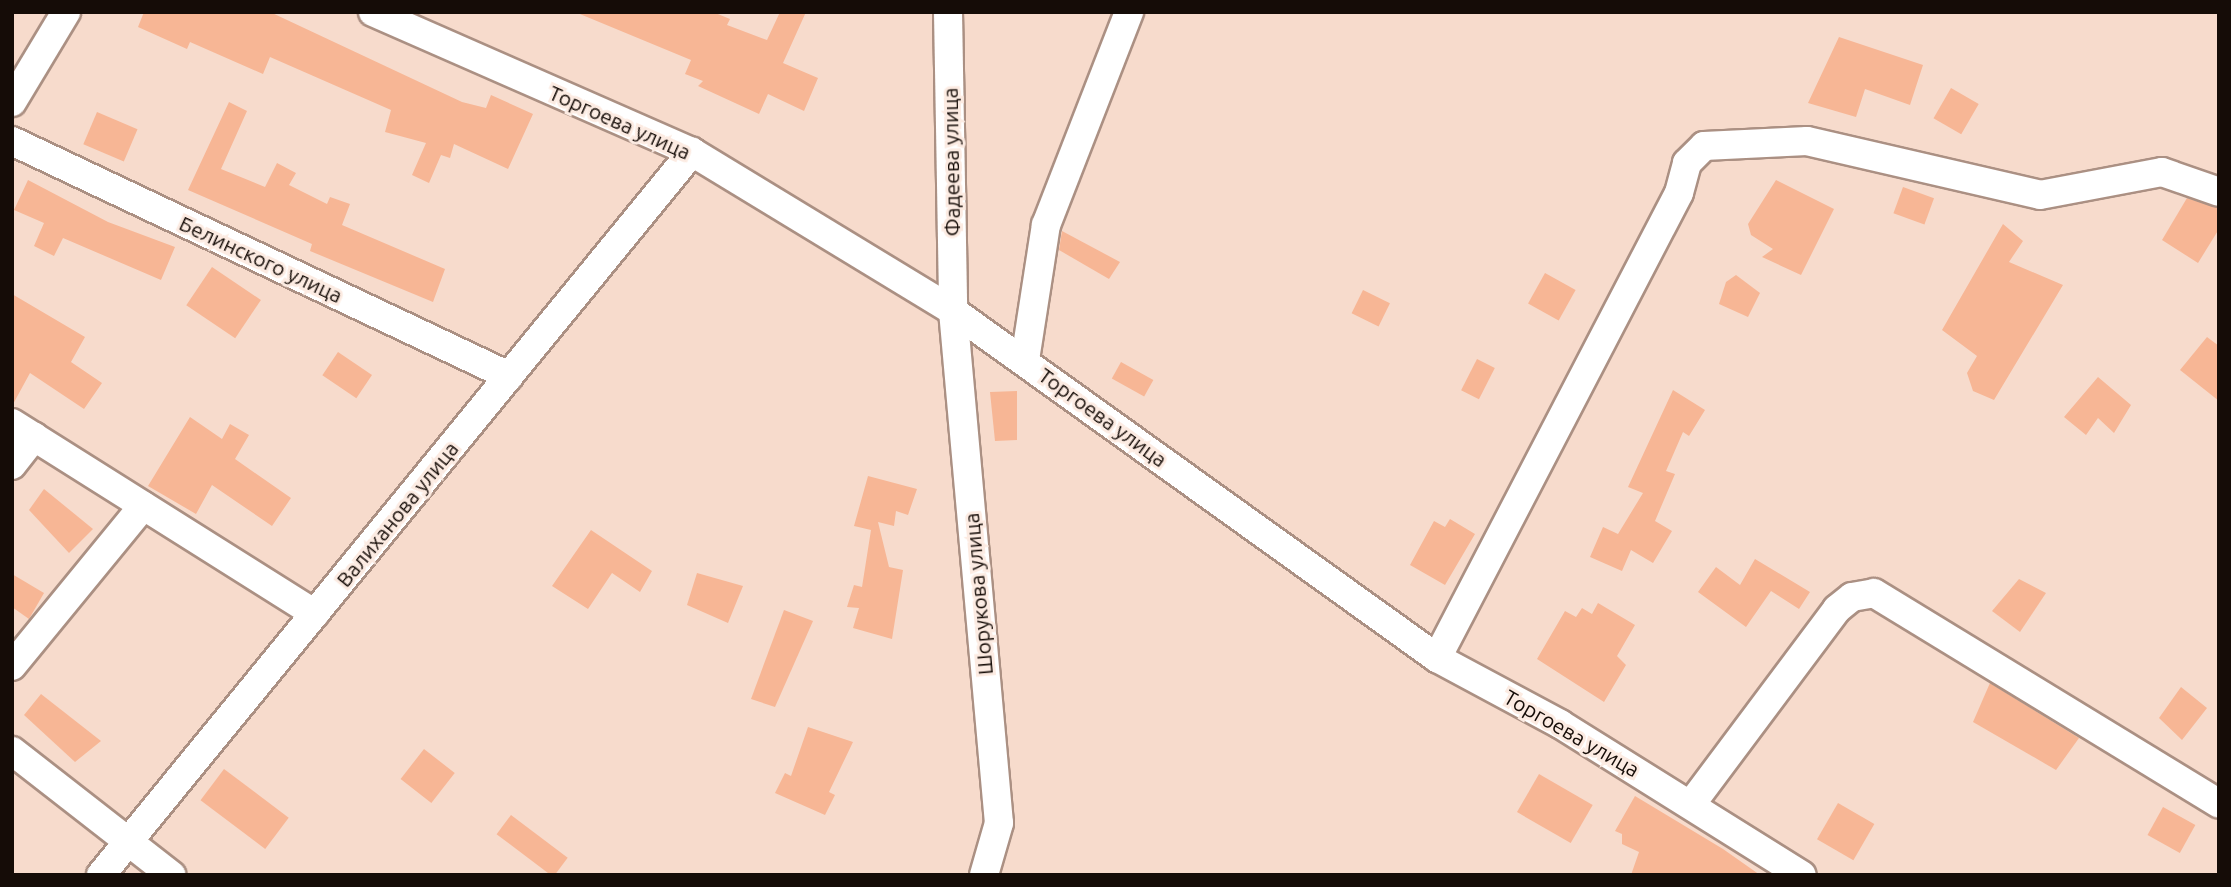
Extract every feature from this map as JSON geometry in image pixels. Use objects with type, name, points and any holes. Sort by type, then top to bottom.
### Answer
[{"type":"street","points":[[12,102],[66,12]]},
{"type":"street","name":"Торгоева улица","points":[[373,12],[692,152],[954,311],[1437,658],[1692,803],[1802,875]]},
{"type":"street","name":"Фадеева улица","points":[[948,12],[954,311]]},
{"type":"street","points":[[1025,360],[1046,225],[1129,12]]},
{"type":"street","name":"Белинского улица","points":[[12,141],[509,376]]},
{"type":"street","points":[[1437,658],[1679,194],[1687,163],[1704,146],[1807,141],[2040,195],[2162,172],[2219,192]]},
{"type":"street","name":"Валиханова улица","points":[[101,875],[692,152]]},
{"type":"street","name":"Шорукова улица","points":[[954,311],[999,822],[984,875]]},
{"type":"street","points":[[12,466],[23,430],[315,614]]},
{"type":"street","points":[[12,666],[144,506]]},
{"type":"street","points":[[1692,803],[1837,609],[1852,597],[1874,593],[2219,804]]},
{"type":"street","points":[[12,751],[171,875]]},
{"type":"building","points":[[144,12],[270,12],[462,102],[486,108],[491,95],[533,114],[508,169],[454,144],[450,158],[441,155],[429,183],[412,175],[426,143],[385,132],[391,110],[270,57],[263,74],[190,42],[187,49],[138,27]]},
{"type":"building","points":[[575,12],[713,12],[730,19],[727,25],[767,40],[780,12],[806,12],[783,63],[818,78],[804,111],[768,94],[759,114],[698,86],[703,81],[685,74],[691,60]]},
{"type":"building","points":[[1839,37],[1923,65],[1910,105],[1865,89],[1856,117],[1808,103]]},
{"type":"building","points":[[1951,88],[1979,104],[1961,134],[1934,118]]},
{"type":"building","points":[[229,102],[247,111],[221,169],[265,187],[277,163],[296,173],[289,185],[327,204],[330,197],[350,204],[342,225],[445,269],[433,302],[310,251],[312,244],[188,190]]},
{"type":"building","points":[[97,112],[138,129],[124,161],[83,144]]},
{"type":"building","points":[[28,180],[108,222],[175,247],[161,280],[63,238],[54,256],[34,246],[44,223],[14,210]]},
{"type":"building","points":[[1776,180],[1834,209],[1801,275],[1762,257],[1773,249],[1751,235],[1748,224]]},
{"type":"building","points":[[1903,187],[1934,198],[1924,225],[1893,213]]},
{"type":"building","points":[[2187,198],[2219,208],[2219,229],[2198,263],[2162,240]]},
{"type":"building","points":[[2003,224],[2023,241],[2009,262],[2063,285],[1994,400],[1973,391],[1967,373],[1977,356],[1942,330]]},
{"type":"building","points":[[1062,231],[1120,262],[1109,279],[1059,250]]},
{"type":"building","points":[[212,267],[261,300],[235,338],[186,305]]},
{"type":"building","points":[[1545,273],[1576,290],[1559,321],[1528,304]]},
{"type":"building","points":[[1736,275],[1760,293],[1748,317],[1719,304],[1726,282]]},
{"type":"building","points":[[1363,290],[1390,303],[1379,327],[1352,313]]},
{"type":"building","points":[[12,294],[85,337],[71,362],[102,383],[84,409],[30,373],[12,406]]},
{"type":"building","points":[[2207,337],[2219,346],[2219,401],[2180,370]]},
{"type":"building","points":[[338,352],[372,375],[356,398],[322,375]]},
{"type":"building","points":[[1477,359],[1495,368],[1479,399],[1461,390]]},
{"type":"building","points":[[1121,362],[1153,380],[1144,397],[1112,379]]},
{"type":"building","points":[[2098,377],[2131,405],[2114,433],[2098,418],[2086,435],[2064,417]]},
{"type":"building","points":[[1673,390],[1705,410],[1689,436],[1683,432],[1666,471],[1675,474],[1655,521],[1672,531],[1653,563],[1631,550],[1622,571],[1590,557],[1603,527],[1618,534],[1643,493],[1628,487]]},
{"type":"building","points":[[1017,391],[1017,440],[995,441],[990,392]]},
{"type":"building","points":[[190,417],[222,439],[230,424],[249,435],[235,459],[291,498],[272,526],[212,485],[196,514],[148,486]]},
{"type":"building","points":[[868,476],[917,489],[908,515],[896,511],[894,526],[878,522],[889,567],[903,570],[892,639],[853,628],[859,608],[847,607],[854,585],[862,587],[871,530],[854,526]]},
{"type":"building","points":[[44,489],[93,529],[69,553],[29,510]]},
{"type":"building","points":[[1450,519],[1475,534],[1445,585],[1410,565],[1434,521],[1445,527]]},
{"type":"building","points":[[591,530],[652,571],[640,592],[612,573],[588,609],[552,586]]},
{"type":"building","points":[[1755,559],[1810,592],[1799,609],[1771,591],[1746,627],[1698,592],[1716,567],[1740,585]]},
{"type":"building","points":[[697,573],[743,586],[728,623],[687,605]]},
{"type":"building","points":[[12,574],[44,593],[29,619],[12,607]]},
{"type":"building","points":[[2019,579],[2046,593],[2020,632],[1992,611]]},
{"type":"building","points":[[1598,603],[1635,625],[1617,656],[1626,665],[1604,702],[1537,659],[1565,611],[1576,617],[1582,608],[1592,614]]},
{"type":"building","points":[[784,610],[813,621],[775,707],[751,699]]},
{"type":"building","points":[[1990,683],[2079,738],[2056,770],[1973,722]]},
{"type":"building","points":[[2181,687],[2207,708],[2182,740],[2159,718]]},
{"type":"building","points":[[41,694],[101,741],[75,762],[24,715]]},
{"type":"building","points":[[808,727],[853,742],[829,792],[835,795],[825,815],[775,793],[785,773],[791,776]]},
{"type":"building","points":[[424,749],[455,773],[431,803],[401,779]]},
{"type":"building","points":[[224,769],[289,818],[265,849],[201,800]]},
{"type":"building","points":[[1539,774],[1593,805],[1571,843],[1517,812]]},
{"type":"building","points":[[1635,796],[1723,849],[1760,875],[1631,875],[1639,852],[1622,844],[1622,834],[1615,831]]},
{"type":"building","points":[[1838,803],[1874,824],[1853,860],[1817,839]]},
{"type":"building","points":[[2163,807],[2195,825],[2180,853],[2147,835]]},
{"type":"building","points":[[511,815],[568,858],[555,875],[551,875],[497,834]]}]
